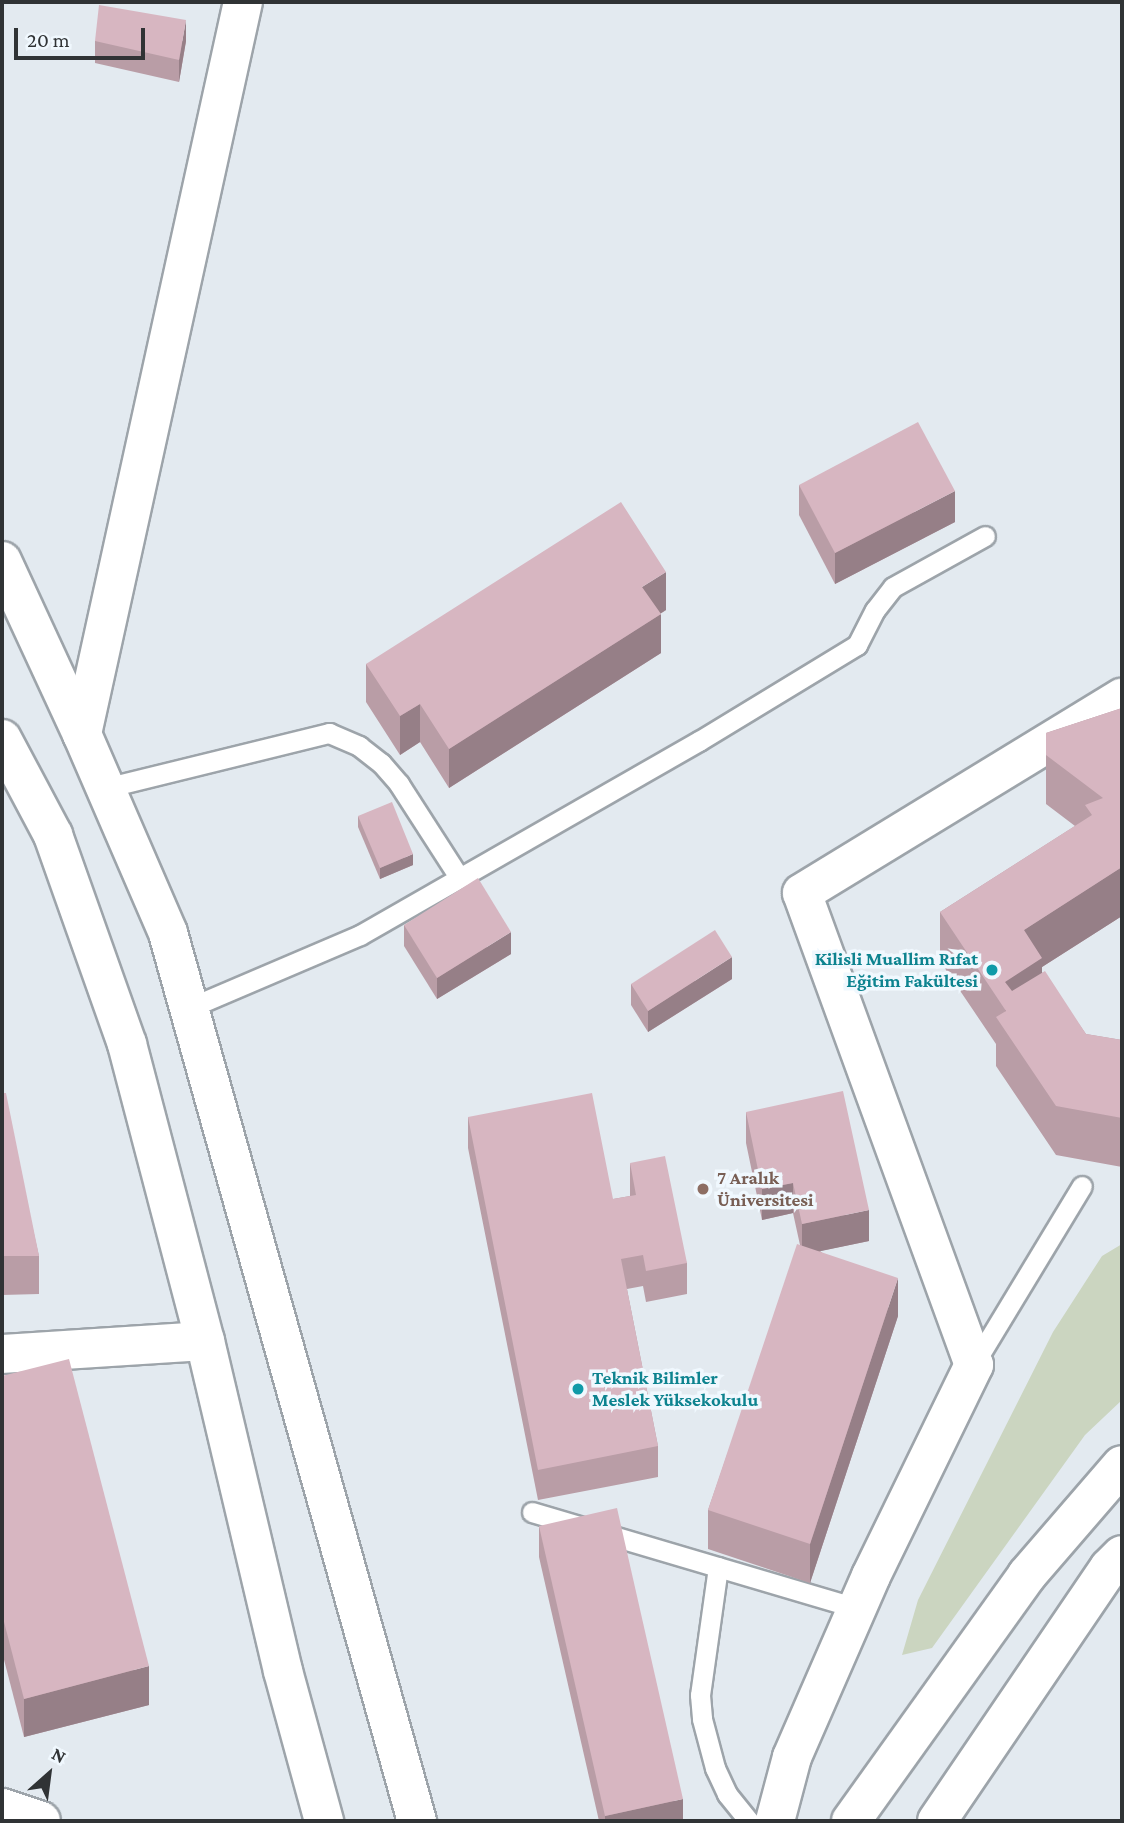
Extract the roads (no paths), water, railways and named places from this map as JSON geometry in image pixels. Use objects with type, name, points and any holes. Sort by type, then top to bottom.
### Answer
[{"type":"street","points":[[82,734],[243,2]]},
{"type":"street","points":[[2,561],[82,734],[168,933],[417,1821]]},
{"type":"street","points":[[775,1821],[792,1757],[857,1608],[974,1365],[802,893],[1122,698]]},
{"type":"street","points":[[2,739],[53,835],[127,1045],[205,1340],[283,1671],[324,1821]]},
{"type":"street","points":[[2,1354],[205,1340]]},
{"type":"street","points":[[851,1821],[1027,1575],[1115,1482]]},
{"type":"street","points":[[937,1821],[1108,1568],[1122,1555]]},
{"type":"street","points":[[2,1808],[41,1821]]},
{"type":"lane","points":[[189,1008],[360,935],[699,741],[857,645],[878,604],[893,587],[985,536]]},
{"type":"lane","points":[[105,788],[329,733],[359,746],[381,763],[400,784],[459,877]]},
{"type":"lane","points":[[974,1365],[1082,1186]]},
{"type":"lane","points":[[532,1512],[857,1608]]},
{"type":"lane","points":[[718,1567],[700,1695],[702,1719],[715,1768],[727,1794],[749,1821]]},
{"type":"place","name":"Kilisli Muallim Rıfat Eğitim Fakültesi","points":[[992,970]]},
{"type":"place","name":"7 Aralık Üniversitesi","points":[[703,1189]]},
{"type":"place","name":"Teknik Bilimler Meslek Yüksekokulu","points":[[578,1389]]}]
